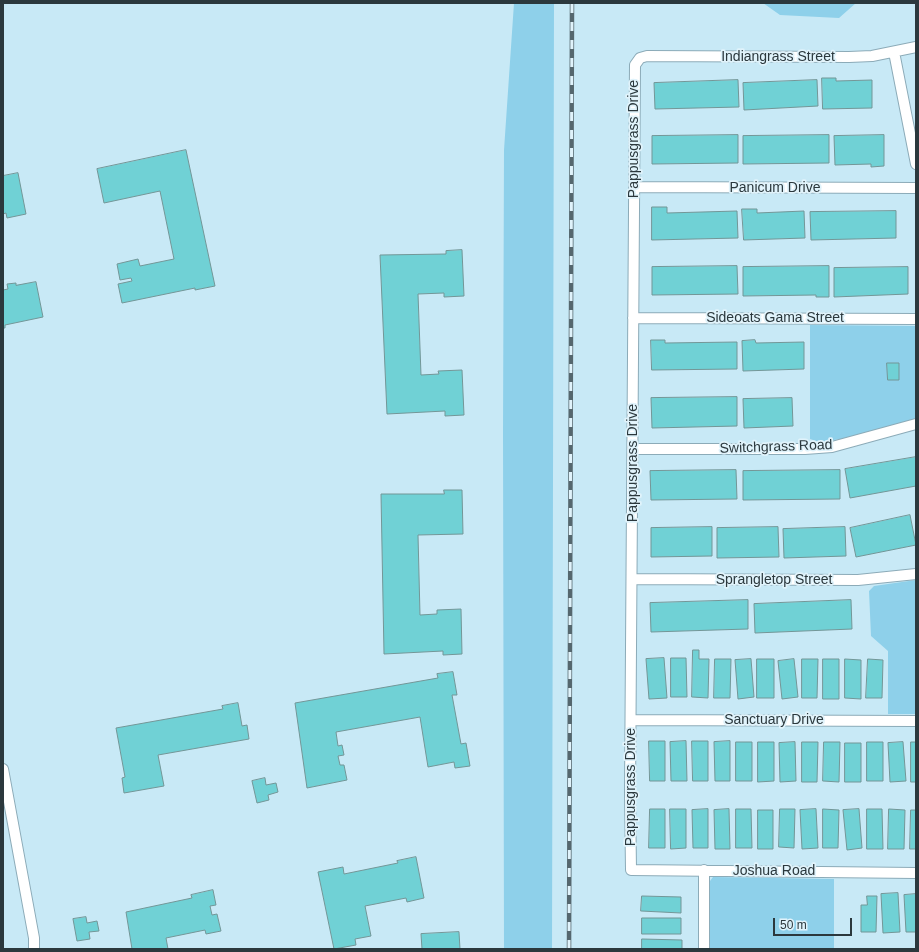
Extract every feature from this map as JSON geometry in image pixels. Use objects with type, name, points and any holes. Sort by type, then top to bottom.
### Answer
[{"type":"street","name":"Indiangrass Street","points":[[640,58],[651,56],[849,57],[894,52],[916,47]]},
{"type":"street","points":[[894,52],[916,164]]},
{"type":"street","name":"Pappusgrass Drive","points":[[631,870],[634,69],[640,58]]},
{"type":"street","name":"Panicum Drive","points":[[634,187],[916,188]]},
{"type":"street","name":"Sideoats Gama Street","points":[[633,318],[916,319]]},
{"type":"street","name":"Switchgrass Road","points":[[633,449],[805,449],[832,447],[916,424]]},
{"type":"street","name":"Sprangletop Street","points":[[632,579],[858,580],[916,574]]},
{"type":"street","name":"Sanctuary Drive","points":[[632,720],[916,721]]},
{"type":"street","points":[[3,769],[34,938],[34,949]]},
{"type":"street","name":"Joshua Road","points":[[631,870],[916,873]]},
{"type":"street","points":[[704,870],[704,949]]},
{"type":"shaded area","points":[[514,3],[554,3],[552,949],[504,949],[504,150]]},
{"type":"shaded area","points":[[763,3],[856,3],[839,18],[780,15]]},
{"type":"shaded area","points":[[810,325],[916,326],[916,419],[841,439],[819,442],[810,439]]},
{"type":"shaded area","points":[[916,580],[916,714],[888,714],[888,651],[871,636],[869,591],[874,586]]},
{"type":"shaded area","points":[[713,877],[834,879],[834,949],[710,949],[710,881]]},
{"type":"building","points":[[822,78],[836,78],[836,81],[872,80],[872,108],[823,109]]},
{"type":"building","points":[[738,80],[739,107],[655,109],[654,83]]},
{"type":"building","points":[[817,80],[818,106],[744,110],[743,83]]},
{"type":"building","points":[[738,135],[738,163],[652,164],[652,136]]},
{"type":"building","points":[[829,135],[829,163],[743,164],[743,136]]},
{"type":"building","points":[[884,135],[884,166],[871,167],[871,164],[835,165],[834,136]]},
{"type":"building","points":[[186,150],[215,286],[195,290],[195,288],[122,303],[118,284],[132,281],[131,278],[120,280],[117,264],[138,259],[140,266],[174,259],[160,191],[104,203],[97,169]]},
{"type":"building","points":[[18,173],[26,214],[7,218],[6,213],[3,214],[3,176]]},
{"type":"building","points":[[652,207],[667,207],[667,213],[737,211],[738,238],[652,240]]},
{"type":"building","points":[[742,209],[757,209],[757,213],[804,211],[805,238],[744,240]]},
{"type":"building","points":[[896,211],[896,238],[811,240],[810,212]]},
{"type":"building","points":[[462,250],[464,296],[444,297],[444,293],[418,294],[421,375],[439,374],[438,371],[462,370],[464,415],[445,416],[445,411],[387,414],[380,255],[446,254],[446,251]]},
{"type":"building","points":[[737,266],[738,294],[652,295],[652,267]]},
{"type":"building","points":[[829,266],[829,297],[816,297],[816,295],[743,296],[743,267]]},
{"type":"building","points":[[908,267],[908,294],[834,297],[834,268]]},
{"type":"building","points":[[36,282],[43,317],[5,325],[5,328],[3,328],[3,290],[8,289],[7,284],[16,283],[16,285]]},
{"type":"building","points":[[651,340],[665,340],[665,343],[737,342],[737,369],[652,370]]},
{"type":"building","points":[[755,340],[756,343],[804,342],[804,369],[743,371],[742,341]]},
{"type":"building","points":[[887,363],[899,363],[899,380],[888,380]]},
{"type":"building","points":[[737,397],[737,426],[652,428],[651,398]]},
{"type":"building","points":[[792,398],[793,426],[744,428],[743,399]]},
{"type":"building","points":[[916,457],[916,486],[850,498],[845,469]]},
{"type":"building","points":[[736,470],[737,499],[651,500],[650,471]]},
{"type":"building","points":[[840,470],[840,499],[743,500],[743,471]]},
{"type":"building","points":[[444,490],[462,490],[463,534],[418,535],[420,615],[437,614],[437,610],[461,609],[462,654],[443,655],[443,651],[384,654],[381,494],[444,494]]},
{"type":"building","points":[[910,515],[916,545],[856,557],[850,528]]},
{"type":"building","points":[[712,527],[712,556],[651,557],[651,528]]},
{"type":"building","points":[[778,527],[779,557],[717,558],[717,528]]},
{"type":"building","points":[[845,527],[846,556],[784,558],[783,529]]},
{"type":"building","points":[[748,600],[748,629],[651,632],[650,603]]},
{"type":"building","points":[[851,600],[852,629],[755,633],[754,604]]},
{"type":"building","points":[[693,650],[699,650],[699,659],[709,659],[708,698],[692,697]]},
{"type":"building","points":[[664,658],[667,698],[649,699],[646,659]]},
{"type":"building","points":[[671,658],[686,658],[687,697],[671,697]]},
{"type":"building","points":[[715,659],[731,659],[730,698],[714,698]]},
{"type":"building","points":[[751,659],[754,697],[738,699],[735,660]]},
{"type":"building","points":[[757,659],[774,659],[774,698],[757,698]]},
{"type":"building","points":[[794,659],[798,697],[782,699],[778,661]]},
{"type":"building","points":[[802,659],[818,659],[817,698],[802,698]]},
{"type":"building","points":[[823,659],[839,659],[839,699],[823,699]]},
{"type":"building","points":[[845,659],[861,660],[861,699],[845,698]]},
{"type":"building","points":[[868,659],[883,660],[882,698],[866,698]]},
{"type":"building","points":[[453,672],[457,695],[452,695],[461,744],[466,743],[470,766],[455,768],[454,762],[428,767],[420,717],[336,732],[338,746],[342,745],[344,755],[338,756],[340,765],[344,765],[347,780],[307,788],[295,703],[438,678],[437,674]]},
{"type":"building","points":[[238,703],[242,726],[247,725],[249,739],[158,755],[164,786],[124,793],[122,778],[125,777],[116,728],[223,709],[222,706]]},
{"type":"building","points":[[649,741],[665,741],[665,781],[650,781]]},
{"type":"building","points":[[686,741],[687,781],[671,781],[670,742]]},
{"type":"building","points":[[692,741],[708,741],[708,781],[693,781]]},
{"type":"building","points":[[730,741],[730,781],[715,781],[714,742]]},
{"type":"building","points":[[736,742],[752,742],[752,781],[736,781]]},
{"type":"building","points":[[758,742],[774,742],[774,781],[758,782]]},
{"type":"building","points":[[795,742],[796,781],[780,782],[779,743]]},
{"type":"building","points":[[802,742],[818,742],[817,782],[802,782]]},
{"type":"building","points":[[824,742],[840,742],[839,782],[823,781]]},
{"type":"building","points":[[867,742],[883,742],[883,781],[867,781]]},
{"type":"building","points":[[903,742],[906,781],[890,782],[888,743]]},
{"type":"building","points":[[911,742],[916,742],[916,782],[911,782]]},
{"type":"building","points":[[845,743],[861,743],[861,782],[845,782]]},
{"type":"building","points":[[265,778],[266,785],[276,783],[278,792],[268,795],[269,800],[257,803],[252,781]]},
{"type":"building","points":[[650,809],[665,809],[665,848],[649,848]]},
{"type":"building","points":[[670,809],[686,809],[686,848],[671,849]]},
{"type":"building","points":[[708,809],[708,848],[693,848],[692,810]]},
{"type":"building","points":[[729,809],[730,849],[715,849],[714,810]]},
{"type":"building","points":[[736,809],[751,809],[752,848],[736,848]]},
{"type":"building","points":[[780,809],[795,809],[794,848],[779,847]]},
{"type":"building","points":[[816,809],[818,848],[802,849],[800,810]]},
{"type":"building","points":[[823,809],[839,810],[838,848],[823,848]]},
{"type":"building","points":[[859,809],[862,848],[847,850],[843,810]]},
{"type":"building","points":[[867,809],[882,809],[883,849],[867,849]]},
{"type":"building","points":[[889,809],[905,810],[904,849],[888,849]]},
{"type":"building","points":[[758,810],[773,810],[773,849],[758,849]]},
{"type":"building","points":[[911,810],[916,810],[916,849],[910,849]]},
{"type":"building","points":[[416,857],[424,898],[407,902],[406,898],[365,906],[371,936],[355,939],[356,945],[334,949],[318,872],[343,867],[344,874],[398,863],[397,861]]},
{"type":"building","points":[[213,890],[216,905],[210,906],[212,915],[217,914],[221,931],[206,934],[205,930],[166,938],[168,949],[132,949],[126,912],[192,898],[191,895]]},
{"type":"building","points":[[898,893],[900,932],[883,933],[881,894]]},
{"type":"building","points":[[916,894],[916,932],[906,932],[904,895]]},
{"type":"building","points":[[642,896],[681,897],[681,913],[641,911]]},
{"type":"building","points":[[867,896],[877,896],[876,932],[861,932],[861,905],[867,905]]},
{"type":"building","points":[[86,917],[87,923],[97,921],[99,931],[89,932],[90,939],[77,941],[73,919]]},
{"type":"building","points":[[642,918],[681,918],[681,934],[642,934]]},
{"type":"building","points":[[459,932],[460,949],[422,949],[421,934]]},
{"type":"building","points":[[642,939],[682,940],[682,949],[642,949]]},
{"type":"railway","points":[[569,949],[572,3]]}]
